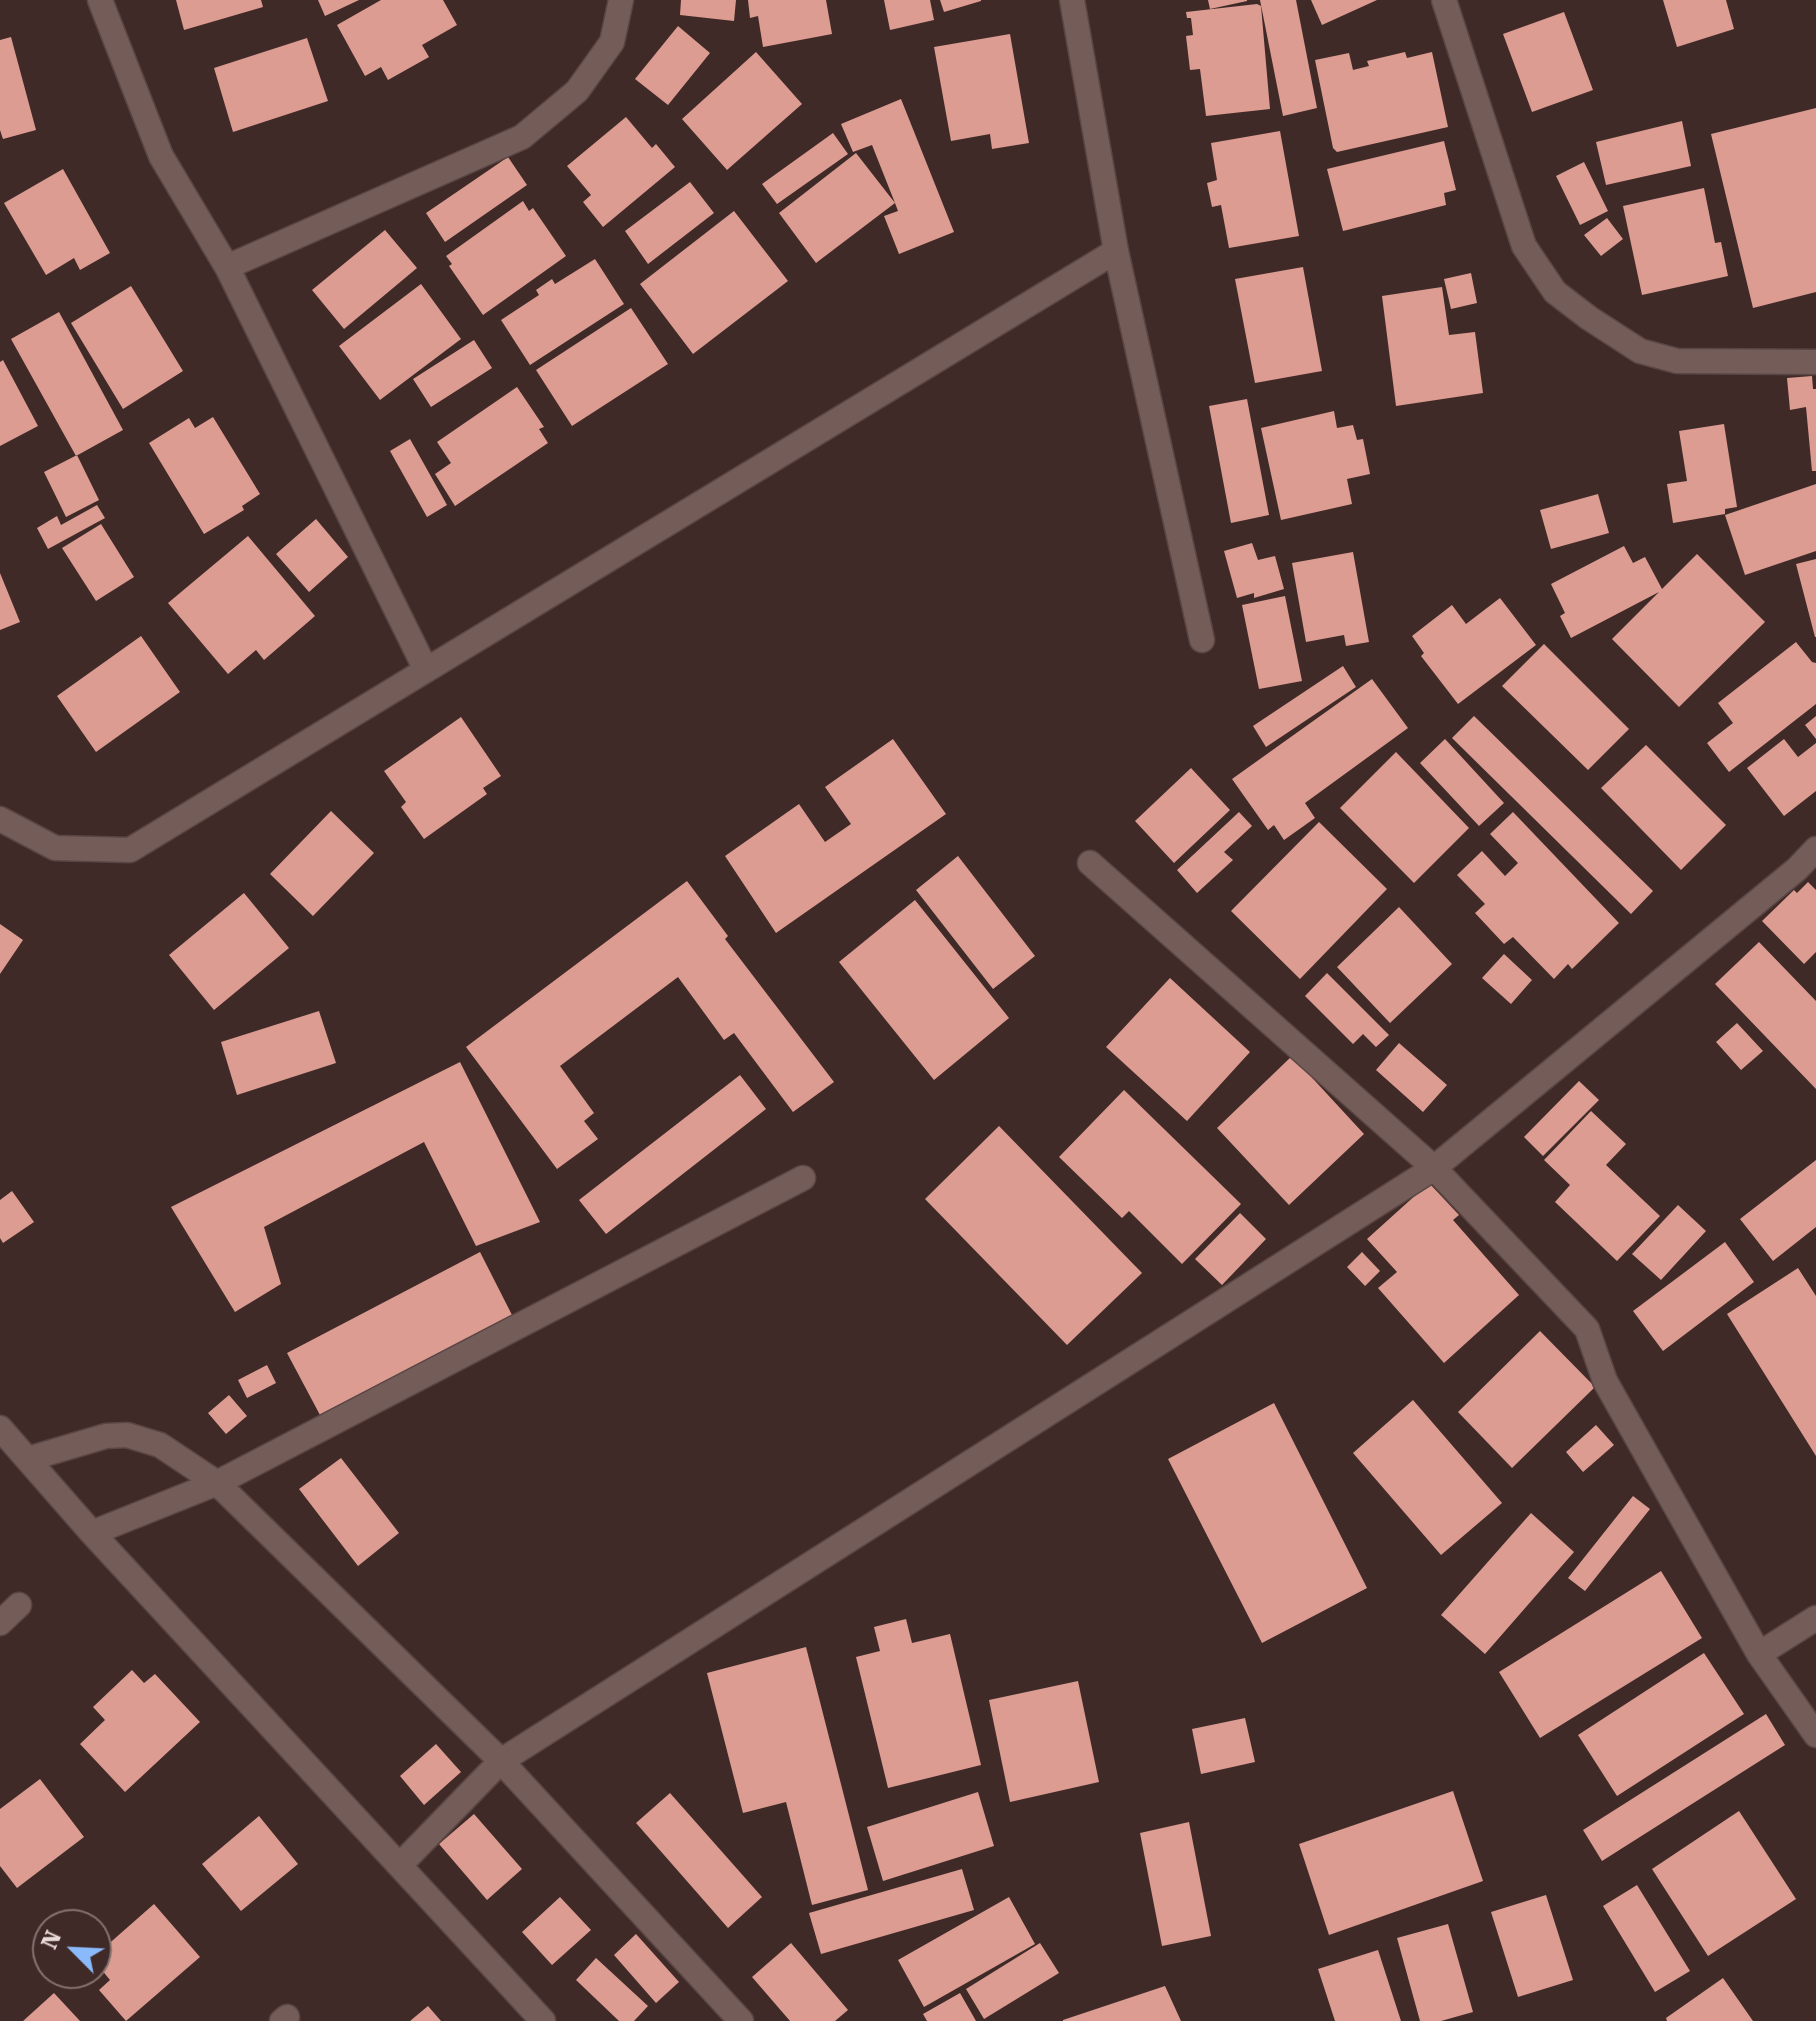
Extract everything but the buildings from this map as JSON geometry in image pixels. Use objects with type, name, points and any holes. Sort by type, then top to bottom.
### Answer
[{"type":"street","points":[[100,0],[161,156],[227,267],[426,670]]},
{"type":"street","points":[[227,267],[522,137],[577,91],[612,42],[621,0]]},
{"type":"street","points":[[1072,0],[1116,251],[1202,640]]},
{"type":"street","points":[[1444,0],[1524,246],[1555,292],[1640,351],[1677,361],[1816,362]]},
{"type":"street","points":[[0,819],[55,848],[130,850],[1116,251]]},
{"type":"street","points":[[401,1864],[501,1761],[1434,1168],[1797,869],[1816,849]]},
{"type":"street","points":[[1090,863],[1434,1168],[1587,1329],[1605,1381],[1759,1654],[1816,1735]]},
{"type":"street","points":[[92,1533],[217,1483],[803,1178]]},
{"type":"street","points":[[0,1428],[92,1533],[543,2021]]},
{"type":"street","points":[[28,1459],[106,1436],[127,1435],[160,1445],[217,1483],[501,1761],[741,2021]]},
{"type":"street","points":[[0,1623],[19,1605]]},
{"type":"street","points":[[1759,1654],[1816,1618]]}]
